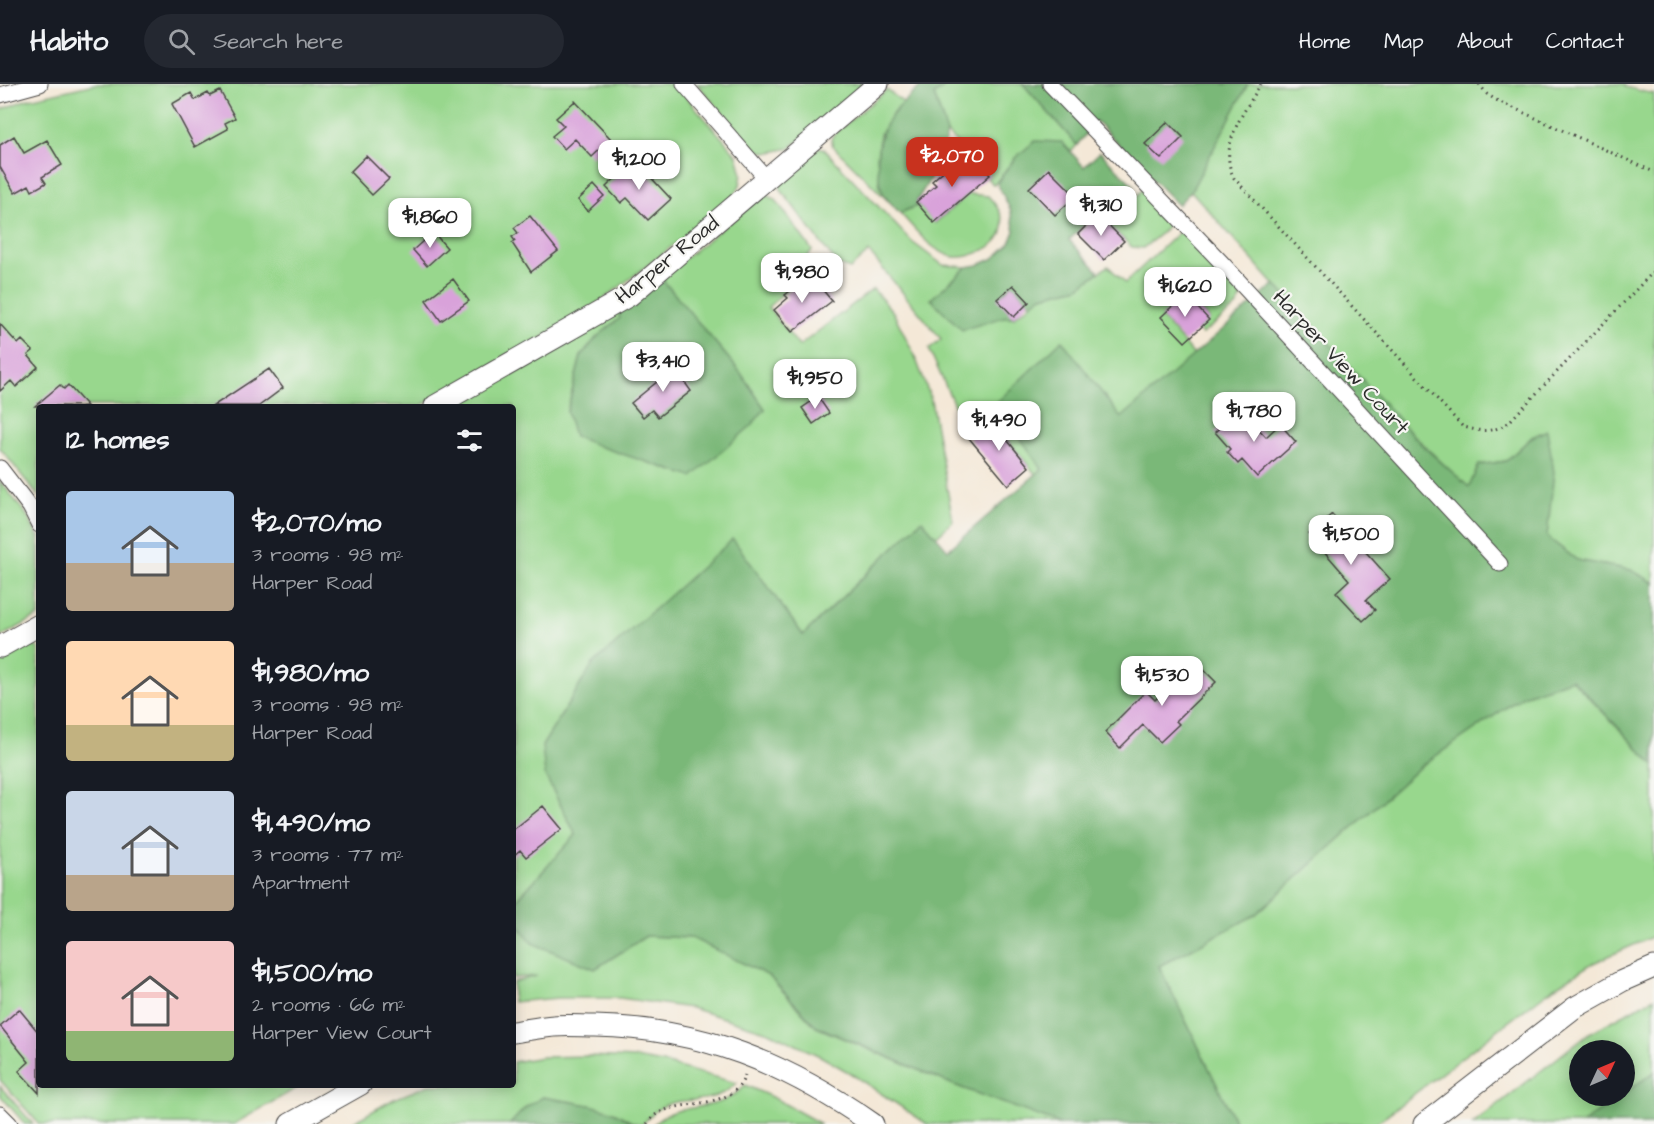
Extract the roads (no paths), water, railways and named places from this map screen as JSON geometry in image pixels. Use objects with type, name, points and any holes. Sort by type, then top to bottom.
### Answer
[{"type":"street","points":[[0,95],[40,84]]},
{"type":"street","points":[[684,84],[766,178]]},
{"type":"street","name":"Harper Road","points":[[439,404],[630,295],[878,84]]},
{"type":"street","name":"Harper View Court","points":[[1050,84],[1221,262],[1500,564]]},
{"type":"street","points":[[0,468],[30,507],[36,519]]},
{"type":"street","points":[[0,647],[36,627]]},
{"type":"street","points":[[1424,1124],[1574,1008],[1622,981],[1654,967]]},
{"type":"street","points":[[516,1032],[555,1026],[619,1027],[680,1035],[752,1056],[818,1088],[873,1124]]},
{"type":"street","points":[[290,1124],[354,1088]]},
{"type":"street","points":[[0,1114],[10,1124]]}]
